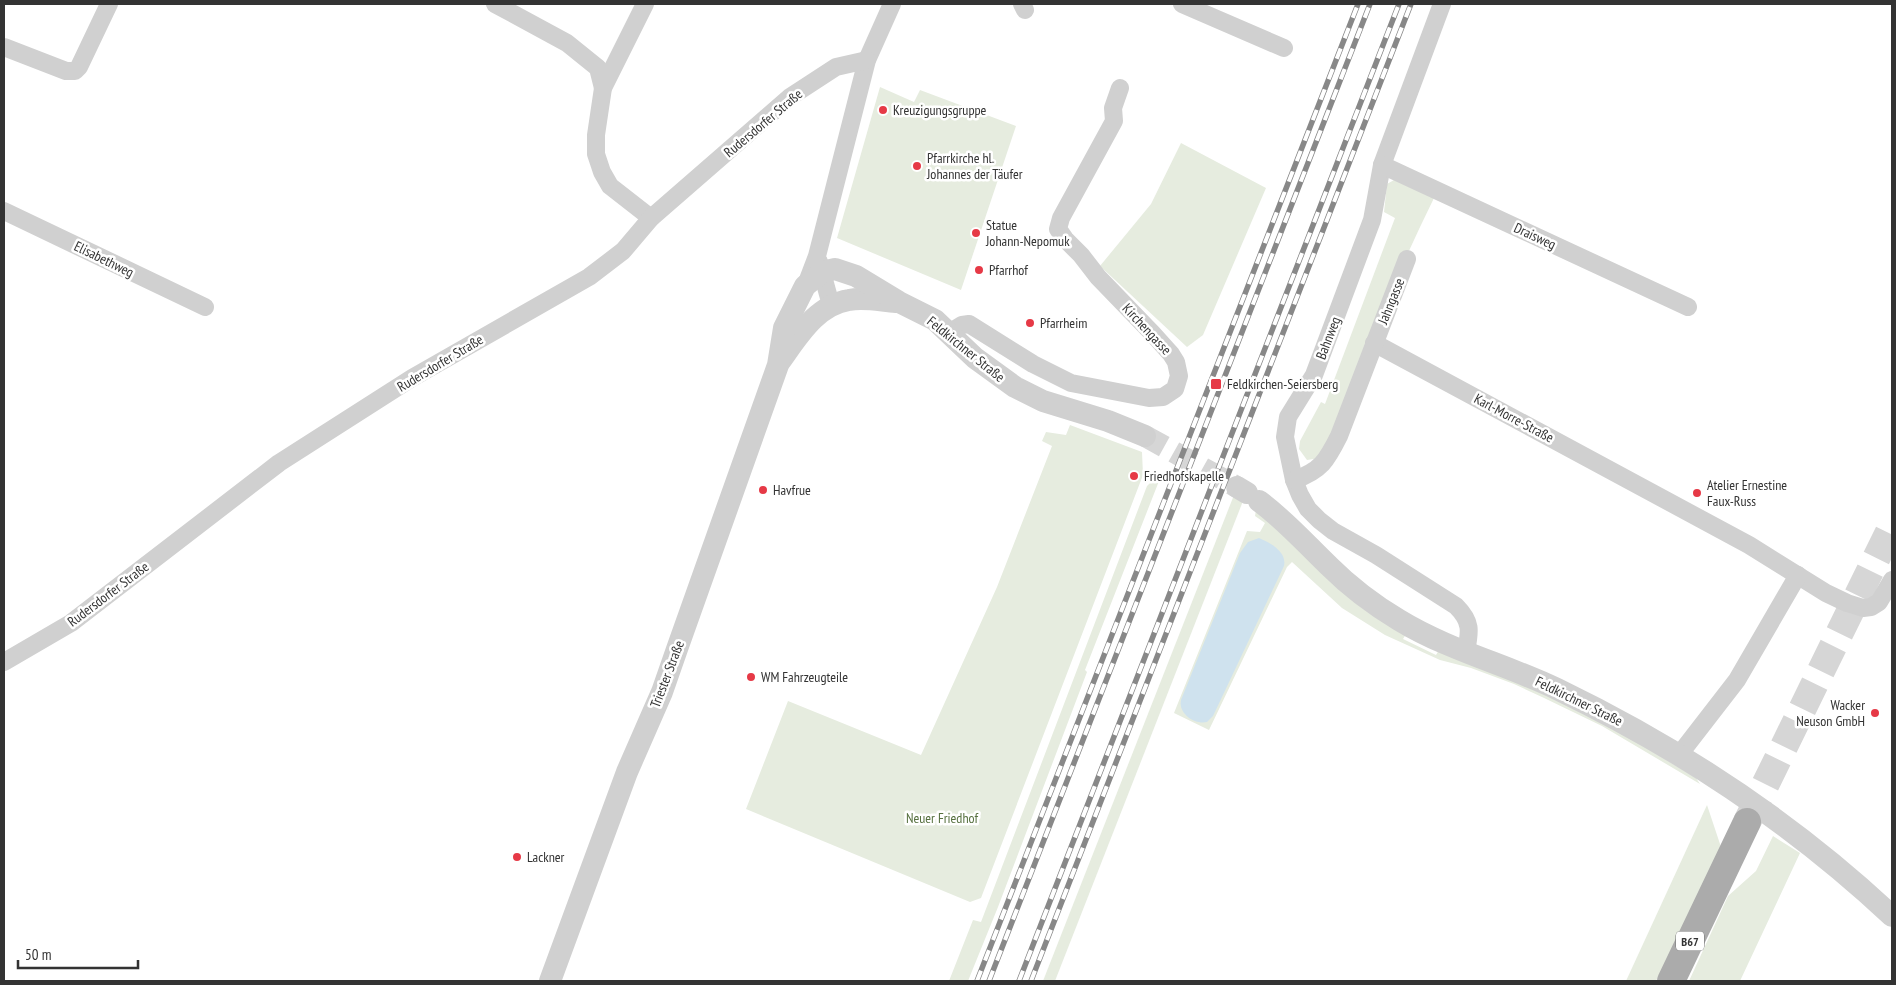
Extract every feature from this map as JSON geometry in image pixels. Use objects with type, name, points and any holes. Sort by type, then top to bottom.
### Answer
[{"type":"main road","name":"B67","points":[[1671,981],[1747,822]]},
{"type":"street","points":[[4,47],[66,70],[75,71],[79,67],[110,4]]},
{"type":"street","points":[[495,4],[567,43],[598,68],[603,88]]},
{"type":"street","points":[[645,4],[603,88],[596,135],[596,154],[602,172],[610,186],[652,218]]},
{"type":"street","points":[[778,365],[784,328],[815,271],[867,60],[892,4]]},
{"type":"street","points":[[1182,4],[1284,48]]},
{"type":"street","name":"Bahnweg","points":[[1442,4],[1382,165],[1372,220],[1314,376],[1288,417],[1286,437],[1294,480],[1308,509],[1333,531],[1437,592],[1463,612],[1470,626],[1466,652]]},
{"type":"street","name":"Rudersdorfer Straße","points":[[4,662],[71,623],[279,463],[412,378],[589,277],[623,251],[652,218],[790,97],[836,66],[867,60]]},
{"type":"street","name":"Kirchengasse","points":[[949,333],[962,325],[969,324],[1032,364],[1071,383],[1149,398],[1163,397],[1175,389],[1180,376],[1172,354],[1098,277],[1081,254],[1064,238],[1058,229],[1061,218],[1114,121],[1113,108],[1120,88]]},
{"type":"street","name":"Draisweg","points":[[1382,165],[1688,307]]},
{"type":"street","name":"Elisabethweg","points":[[4,211],[206,308]]},
{"type":"street","name":"Jahngasse","points":[[1374,343],[1407,259]]},
{"type":"street","name":"Feldkirchner Straße","points":[[815,271],[835,269],[856,276],[899,302],[935,320],[988,369],[1028,394],[1059,407],[1108,421],[1145,436]]},
{"type":"street","points":[[815,271],[831,304]]},
{"type":"street","points":[[778,365],[806,325],[831,304],[850,299],[899,302]]},
{"type":"street","points":[[1294,480],[1311,474],[1319,468],[1331,452],[1374,343]]},
{"type":"street","name":"Karl-Morre-Straße","points":[[1374,343],[1749,545],[1847,603],[1862,608],[1871,607],[1879,602],[1892,580]]},
{"type":"street","name":"Triester Straße","points":[[550,981],[627,772],[662,692],[778,365]]},
{"type":"street","name":"Feldkirchner Straße","points":[[1247,493],[1292,528],[1335,572],[1369,600],[1412,628],[1589,704],[1679,755],[1770,815],[1815,848],[1892,914]]},
{"type":"street","points":[[1679,755],[1737,680],[1798,575]]},
{"type":"green space","points":[[880,87],[914,102],[920,90],[1016,126],[961,290],[837,238]]},
{"type":"green space","points":[[1181,143],[1266,188],[1203,335],[1187,347],[1100,266],[1151,204]]},
{"type":"green space","points":[[1394,180],[1434,198],[1365,352],[1328,446],[1320,458],[1307,460],[1299,449],[1300,441],[1321,402],[1325,404],[1395,218],[1384,212],[1387,184]]},
{"type":"green space","name":"Neuer Friedhof","points":[[1070,425],[1142,452],[1143,475],[981,898],[970,902],[746,809],[788,701],[921,755],[997,587],[1052,446],[1042,441],[1046,432],[1066,435]]},
{"type":"green space","points":[[1152,481],[1159,481],[1085,670],[1087,672],[968,981],[949,981],[973,920],[981,922],[1147,486]]},
{"type":"green space","points":[[1234,495],[1243,501],[1055,981],[1043,981]]},
{"type":"green space","points":[[1256,510],[1406,634],[1403,639],[1436,655],[1439,650],[1523,683],[1607,724],[1696,778],[1700,784],[1602,726],[1542,697],[1471,668],[1440,660],[1385,635],[1342,608],[1292,562],[1287,567],[1209,730],[1174,713],[1247,531],[1260,532],[1265,523],[1255,516]]},
{"type":"green space","points":[[1707,805],[1721,847],[1656,981],[1626,981]]},
{"type":"green space","points":[[1773,836],[1800,853],[1740,981],[1689,981],[1728,896],[1756,871]]},
{"type":"water","points":[[1259,538],[1273,545],[1281,552],[1284,566],[1213,716],[1207,722],[1197,722],[1188,717],[1182,710],[1181,700],[1240,553],[1248,542]]},
{"type":"tunnel","points":[[1145,436],[1237,487]]},
{"type":"tunnel","points":[[1747,822],[1892,526]]},
{"type":"railway","points":[[977,981],[1358,4]]},
{"type":"railway","points":[[989,981],[1370,4]]},
{"type":"railway","points":[[1019,981],[1399,4]]},
{"type":"railway","points":[[1031,981],[1411,4]]},
{"type":"place","name":"Kreuzigungsgruppe","points":[[883,110]]},
{"type":"place","name":"Pfarrkirche hl. Johannes der Täufer","points":[[917,166]]},
{"type":"place","name":"Statue Johann-Nepomuk","points":[[976,233]]},
{"type":"place","name":"Pfarrhof","points":[[979,270]]},
{"type":"place","name":"Pfarrheim","points":[[1030,323]]},
{"type":"place","name":"Feldkirchen-Seiersberg","points":[[1216,384]]},
{"type":"place","name":"Friedhofskapelle","points":[[1134,476]]},
{"type":"place","name":"Havfrue","points":[[763,490]]},
{"type":"place","name":"Atelier Ernestine Faux-Russ","points":[[1697,493]]},
{"type":"place","name":"WM Fahrzeugteile","points":[[751,677]]},
{"type":"place","name":"Wacker Neuson GmbH","points":[[1875,713]]},
{"type":"place","name":"Lackner","points":[[517,857]]}]
